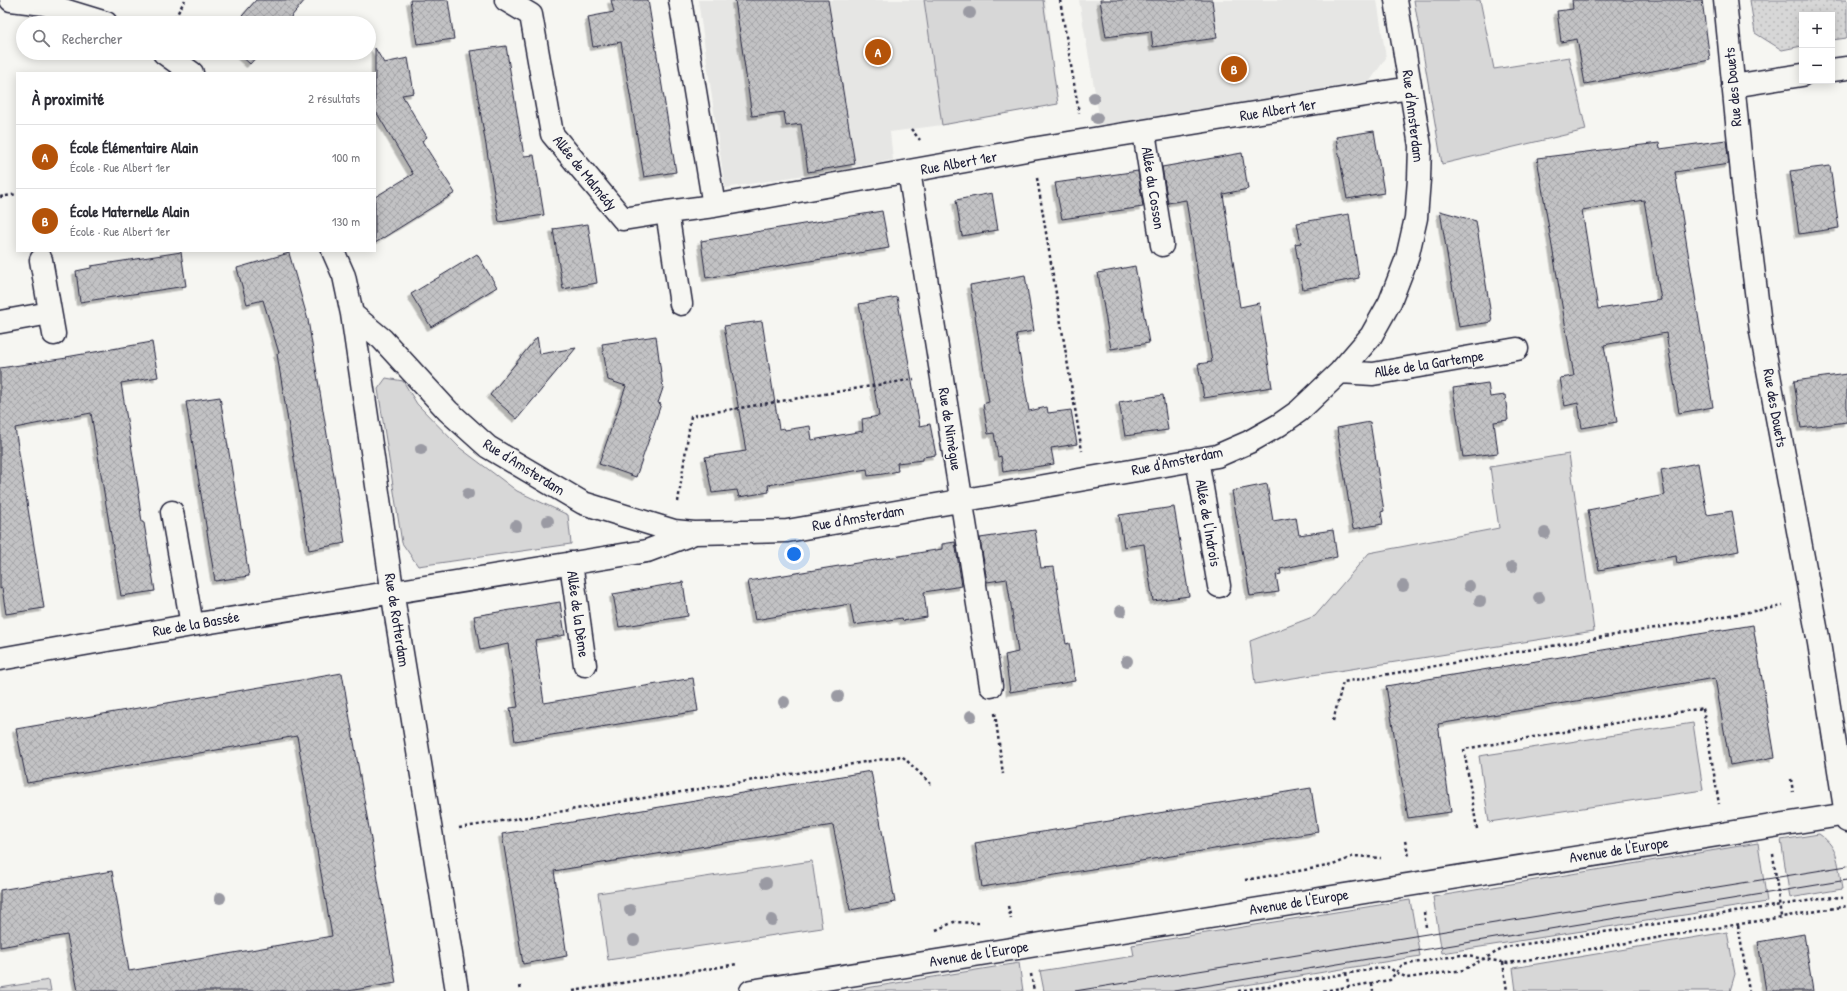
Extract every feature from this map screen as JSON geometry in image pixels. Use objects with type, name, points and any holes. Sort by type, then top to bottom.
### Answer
[{"type":"street","points":[[11,0],[44,4],[83,16]]},
{"type":"street","name":"Allée de Malmédy","points":[[506,0],[531,15],[552,134],[623,219],[714,206]]},
{"type":"street","points":[[680,0],[714,206]]},
{"type":"street","name":"Rue d'Amsterdam","points":[[352,314],[382,339],[448,411],[488,447],[583,503],[684,532],[787,531],[1217,456],[1249,442],[1279,425],[1299,411],[1340,372],[1371,336],[1390,302],[1407,258],[1416,218],[1420,146],[1396,0]]},
{"type":"street","name":"Rue des Douets","points":[[1725,0],[1733,86],[1761,332],[1819,643],[1847,816]]},
{"type":"street","points":[[174,60],[191,72]]},
{"type":"street","points":[[1835,70],[1847,68]]},
{"type":"street","points":[[1733,86],[1799,75]]},
{"type":"street","name":"Rue Albert 1er","points":[[714,206],[1032,150],[1410,88]]},
{"type":"street","name":"Allée du Cosson","points":[[1144,132],[1162,245]]},
{"type":"street","name":"Rue de Nimègue","points":[[909,171],[991,686]]},
{"type":"street","points":[[667,212],[682,304]]},
{"type":"street","name":"Rue de Rotterdam","points":[[333,252],[344,276],[352,314],[393,592],[457,991]]},
{"type":"street","points":[[0,322],[52,324],[41,260]]},
{"type":"street","name":"Allée de la Gartempe","points":[[1340,372],[1373,374],[1517,350]]},
{"type":"street","name":"Allée de l'Indrois","points":[[1197,459],[1219,586]]},
{"type":"street","points":[[172,512],[192,624]]},
{"type":"street","name":"Rue d'Amsterdam","points":[[393,592],[647,551],[684,532]]},
{"type":"street","name":"Allée de la Dème","points":[[571,563],[585,665]]},
{"type":"street","name":"Rue de la Bassée","points":[[0,659],[192,624],[393,592]]},
{"type":"street","name":"Avenue de l'Europe","points":[[751,991],[1847,816]]},
{"type":"path","points":[[176,16],[185,0]]},
{"type":"path","points":[[1060,0],[1079,114]]},
{"type":"path","points":[[1032,150],[1086,478]]},
{"type":"path","points":[[0,197],[16,194]]},
{"type":"path","points":[[684,532],[691,416],[942,374]]},
{"type":"path","points":[[1333,721],[1343,682],[1785,605]]},
{"type":"path","points":[[991,686],[1003,774]]},
{"type":"path","points":[[1477,829],[1464,749],[1703,708],[1719,804]]},
{"type":"path","points":[[431,833],[902,756],[932,785]]},
{"type":"path","points":[[1791,779],[1793,792]]},
{"type":"path","points":[[1405,841],[1408,854]]},
{"type":"path","points":[[1772,850],[1781,917]]},
{"type":"path","points":[[1333,865],[1354,856],[1378,858]]},
{"type":"path","points":[[1238,991],[1386,967],[1407,978],[1463,970],[1506,947],[1833,897],[1843,898]]},
{"type":"path","name":"Avenue de l'Europe","points":[[1008,906],[1011,919]]},
{"type":"path","points":[[1323,991],[1390,980],[1402,965],[1461,954],[1508,963],[1847,906]]},
{"type":"path","name":"Avenue de l'Europe","points":[[934,931],[954,922],[982,923]]},
{"type":"path","points":[[1738,924],[1749,991]]},
{"type":"path","points":[[1503,962],[1507,991]]},
{"type":"path","points":[[1346,973],[1349,987]]},
{"type":"path","points":[[1372,983],[1373,991]]},
{"type":"path","points":[[520,986],[521,991]]},
{"type":"shaded area","points":[[698,0],[1045,0],[1058,104],[942,125],[890,132],[893,160],[725,188]]},
{"type":"shaded area","points":[[924,0],[1043,0],[1058,104],[942,125]]},
{"type":"shaded area","points":[[1079,0],[1377,0],[1386,58],[1370,81],[1101,127]]},
{"type":"shaded area","points":[[1414,0],[1480,0],[1494,69],[1569,57],[1586,130],[1442,164]]},
{"type":"shaded area","points":[[1750,0],[1847,0],[1847,38],[1835,40],[1835,12],[1799,12],[1799,47],[1782,50],[1755,33]]},
{"type":"shaded area","points":[[386,378],[403,381],[417,404],[460,448],[517,491],[568,515],[571,544],[418,566],[402,543],[378,389]]},
{"type":"shaded area","points":[[1569,454],[1594,631],[1255,684],[1250,641],[1315,616],[1369,553],[1499,528],[1490,467]]},
{"type":"shaded area","points":[[1693,723],[1703,790],[1489,822],[1479,756]]},
{"type":"shaded area","points":[[1819,834],[1831,845],[1837,858],[1842,889],[1790,898],[1781,840]]},
{"type":"shaded area","points":[[1758,843],[1767,902],[1442,953],[1433,897]]},
{"type":"shaded area","points":[[812,861],[822,928],[608,960],[598,893]]},
{"type":"shaded area","points":[[1410,900],[1420,956],[1210,991],[1044,991],[1040,971],[1134,956],[1132,945]]},
{"type":"shaded area","points":[[1727,932],[1735,974],[1730,991],[1516,991],[1513,968]]},
{"type":"shaded area","points":[[1019,963],[1023,991],[848,991]]},
{"type":"shaded area","points":[[49,980],[51,991],[0,991],[0,988]]},
{"type":"building","points":[[256,0],[305,0],[292,16],[242,16]]},
{"type":"building","points":[[410,0],[448,0],[454,39],[417,44]]},
{"type":"building","points":[[611,0],[648,0],[676,172],[644,177],[621,42],[593,47],[588,17],[614,12]]},
{"type":"building","points":[[735,0],[828,0],[855,164],[808,172],[801,124],[786,126],[784,112],[752,116]]},
{"type":"building","points":[[1100,0],[1212,0],[1217,38],[1153,47],[1151,31],[1106,37]]},
{"type":"building","points":[[1572,0],[1702,0],[1710,60],[1585,84],[1577,39],[1561,42],[1557,11],[1573,9]]},
{"type":"building","points":[[506,46],[524,156],[534,155],[544,215],[499,222],[470,51]]},
{"type":"building","points":[[376,50],[384,63],[408,58],[414,93],[402,95],[427,137],[422,141],[455,193],[376,242],[376,196],[413,174],[376,112]]},
{"type":"building","points":[[246,60],[254,60],[250,64]]},
{"type":"building","points":[[1374,131],[1384,193],[1347,199],[1336,137]]},
{"type":"building","points":[[1726,140],[1729,164],[1675,172],[1713,407],[1679,413],[1666,333],[1604,345],[1617,422],[1582,428],[1578,403],[1565,406],[1560,378],[1574,376],[1537,158],[1659,143],[1660,149]],"holes":[[[1644,200],[1661,300],[1598,309],[1582,210]]]},
{"type":"building","points":[[1242,153],[1248,189],[1223,194],[1240,307],[1259,303],[1272,387],[1204,398],[1198,364],[1212,362],[1186,200],[1168,203],[1162,167]]},
{"type":"building","points":[[1830,166],[1839,228],[1799,234],[1790,171]]},
{"type":"building","points":[[1138,171],[1143,207],[1062,219],[1055,183]]},
{"type":"building","points":[[992,193],[998,230],[962,236],[956,200]]},
{"type":"building","points":[[882,211],[889,248],[706,278],[701,241]]},
{"type":"building","points":[[1440,211],[1476,221],[1492,322],[1459,327]]},
{"type":"building","points":[[1349,214],[1359,278],[1303,289],[1295,244],[1301,243],[1297,223]]},
{"type":"building","points":[[588,224],[597,283],[563,289],[553,229]]},
{"type":"building","points":[[181,252],[186,286],[80,302],[76,271],[91,268],[91,266]]},
{"type":"building","points":[[289,253],[308,320],[345,543],[309,550],[277,354],[279,353],[263,300],[247,304],[237,268]]},
{"type":"building","points":[[477,254],[497,287],[431,327],[411,294]]},
{"type":"building","points":[[1135,266],[1149,343],[1111,349],[1098,273]]},
{"type":"building","points":[[1025,275],[1034,331],[1016,334],[1029,411],[1047,407],[1048,413],[1071,410],[1077,444],[1051,448],[1054,464],[1003,472],[1001,456],[998,457],[994,433],[988,434],[983,404],[989,402],[970,285]]},
{"type":"building","points":[[897,297],[920,426],[930,424],[936,455],[923,457],[923,460],[897,463],[898,471],[883,474],[868,476],[867,469],[768,485],[769,492],[739,497],[737,490],[712,493],[705,457],[746,451],[724,326],[762,321],[779,429],[784,428],[785,430],[810,426],[812,440],[863,431],[862,419],[879,416],[859,304]]},
{"type":"building","points":[[656,336],[663,388],[658,403],[661,404],[636,477],[599,464],[626,386],[608,380],[602,344]]},
{"type":"building","points":[[537,337],[540,354],[576,348],[517,419],[490,395]]},
{"type":"building","points":[[152,342],[158,377],[121,383],[139,493],[142,522],[144,523],[155,591],[121,596],[91,413],[15,428],[44,608],[6,614],[2,588],[0,589],[0,368],[67,358],[66,357]]},
{"type":"building","points":[[1847,374],[1847,422],[1801,428],[1794,381]]},
{"type":"building","points":[[1488,383],[1490,397],[1505,395],[1508,420],[1494,422],[1498,453],[1463,457],[1453,388]]},
{"type":"building","points":[[1163,395],[1168,430],[1125,436],[1119,402]]},
{"type":"building","points":[[220,397],[249,576],[215,581],[186,402]]},
{"type":"building","points":[[1370,422],[1384,511],[1381,512],[1383,524],[1353,529],[1337,428]]},
{"type":"building","points":[[1698,463],[1707,515],[1732,511],[1739,551],[1677,563],[1676,556],[1599,570],[1588,510],[1665,495],[1661,470]]},
{"type":"building","points":[[1267,484],[1273,521],[1296,517],[1299,535],[1333,530],[1337,557],[1280,569],[1281,574],[1276,575],[1279,592],[1250,596],[1232,491]]},
{"type":"building","points":[[1174,507],[1189,596],[1153,601],[1144,544],[1124,547],[1119,515]]},
{"type":"building","points":[[1035,530],[1041,568],[1054,567],[1066,644],[1069,643],[1075,681],[1010,692],[1005,655],[1018,652],[1007,579],[987,582],[980,538]]},
{"type":"building","points":[[955,542],[962,586],[924,592],[927,617],[903,621],[902,618],[854,625],[850,604],[755,620],[748,581],[942,549],[942,544]]},
{"type":"building","points":[[683,582],[688,616],[619,627],[613,594]]},
{"type":"building","points":[[560,602],[565,635],[535,640],[544,703],[693,678],[698,711],[515,741],[510,708],[518,707],[508,644],[480,650],[474,616]]},
{"type":"building","points":[[1753,625],[1775,757],[1730,765],[1715,678],[1438,724],[1451,812],[1408,818],[1386,686]]},
{"type":"building","points":[[342,673],[396,983],[348,991],[78,991],[67,935],[0,947],[0,890],[112,871],[129,971],[332,936],[297,736],[27,783],[16,729]]},
{"type":"building","points":[[871,771],[895,902],[850,910],[833,825],[554,871],[567,956],[523,964],[502,834]]},
{"type":"building","points":[[1311,788],[1318,832],[982,887],[975,843]]},
{"type":"building","points":[[1804,934],[1813,991],[1766,991],[1758,942]]},
{"type":"tram line","points":[[1075,991],[1847,866]]},
{"type":"tram line","points":[[1174,991],[1847,880]]},
{"type":"place","name":"École Élémentaire Alain","points":[[878,52]]},
{"type":"place","name":"École Maternelle Alain","points":[[1234,69]]}]
